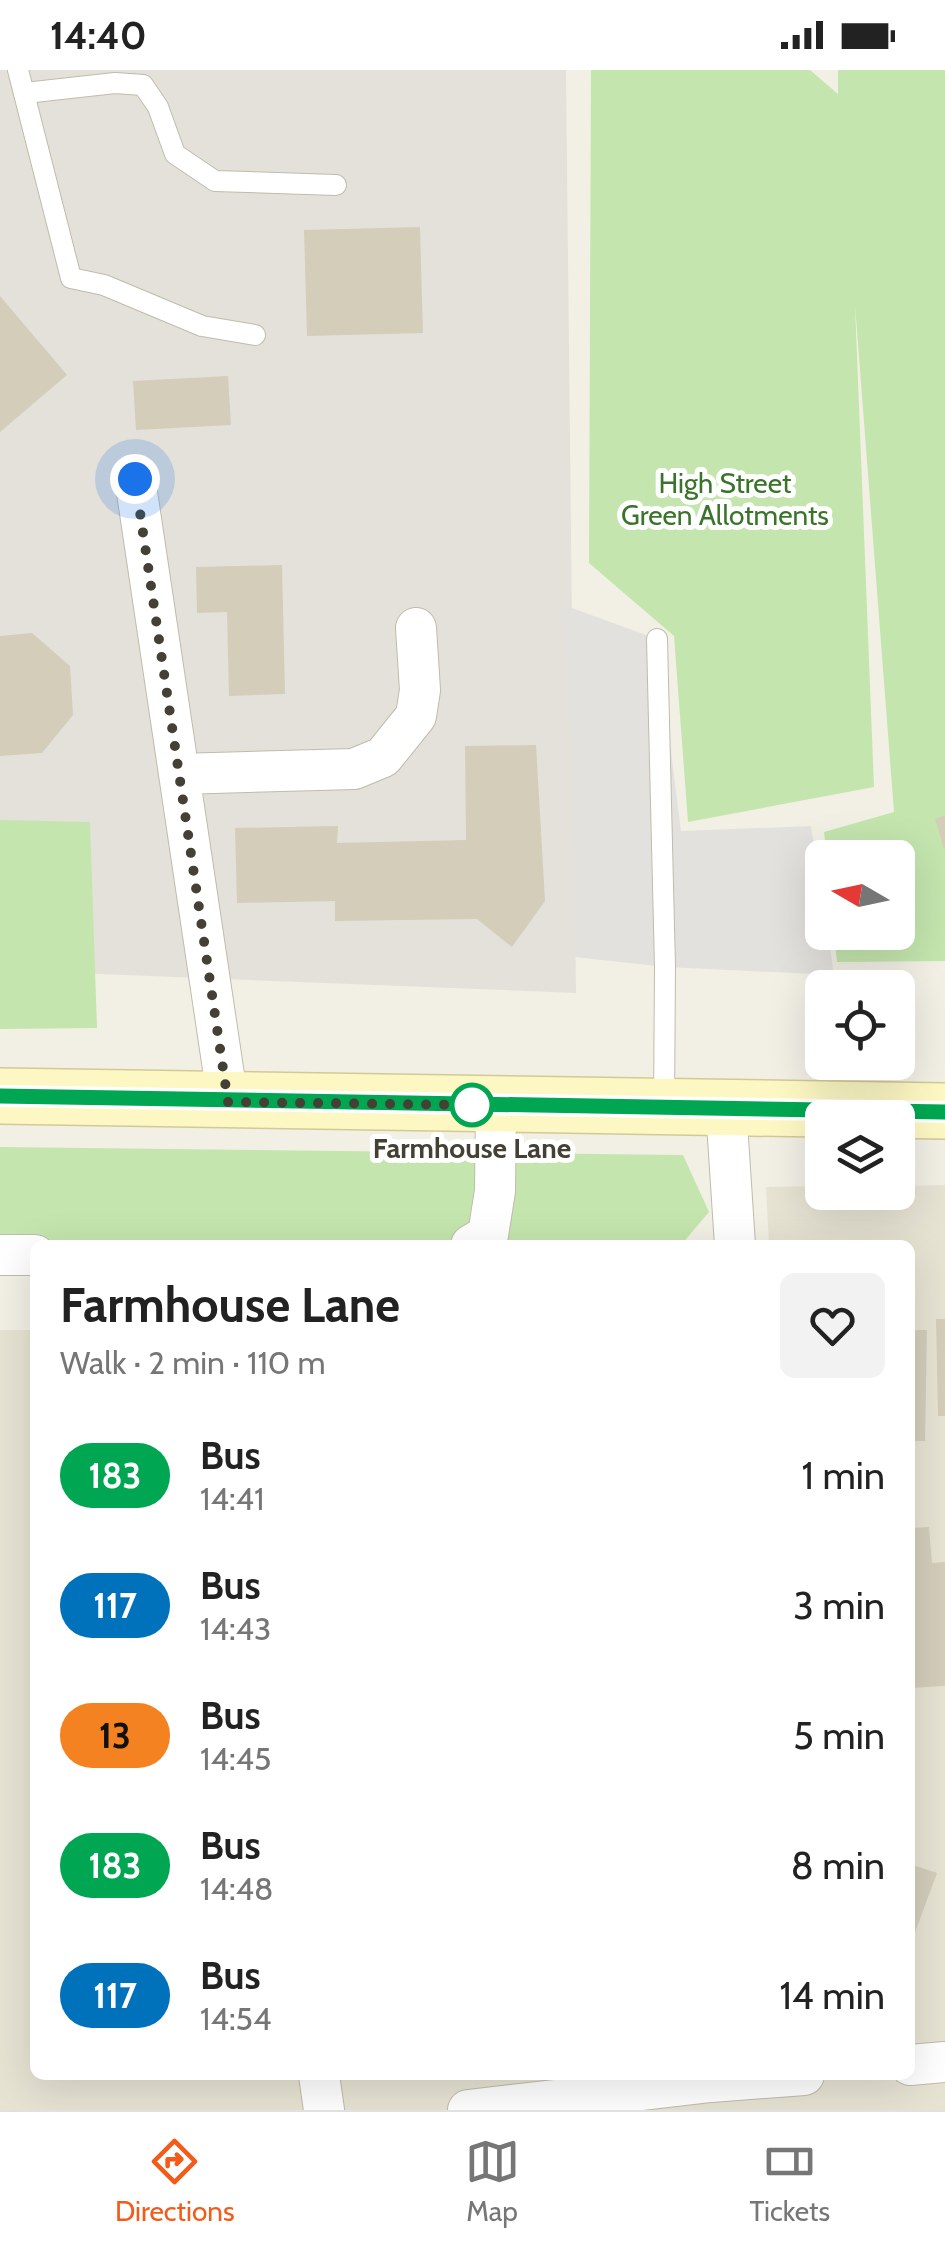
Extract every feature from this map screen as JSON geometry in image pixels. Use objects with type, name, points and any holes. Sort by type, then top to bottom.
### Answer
[{"type":"street","points":[[135,479],[228,1102]]},
{"type":"street","points":[[179,774],[354,769],[383,757],[416,716],[420,690],[416,628]]},
{"type":"street","points":[[0,1096],[945,1112]]},
{"type":"street","points":[[480,1240],[488,1235],[495,1191],[496,1105]]},
{"type":"street","points":[[726,1108],[735,1240]]},
{"type":"street","points":[[0,1255],[30,1255]]},
{"type":"street","points":[[915,2065],[945,2062]]},
{"type":"street","points":[[320,2080],[324,2110]]},
{"type":"street","points":[[468,2110],[713,2096],[782,2080]]},
{"type":"lane","points":[[18,70],[71,278],[104,286],[202,326],[255,335]]},
{"type":"lane","points":[[26,93],[115,83],[143,85],[158,107],[175,154],[215,181],[336,185]]},
{"type":"lane","points":[[657,639],[665,967],[664,1109]]},
{"type":"shaded area","points":[[0,70],[566,70],[576,993],[0,970]]},
{"type":"shaded area","points":[[561,604],[657,639],[681,831],[811,826],[813,840],[805,840],[805,950],[830,950],[833,970],[805,970],[805,974],[665,967],[575,957],[572,740]]},
{"type":"shaded area","points":[[945,1185],[945,2110],[0,2110],[0,1330],[30,1330],[30,2080],[915,2080],[915,1240],[769,1240],[766,1187],[805,1186],[805,1210],[915,1210],[915,1186]]},
{"type":"green space","name":"High Street Green Allotments","points":[[591,70],[810,70],[838,94],[838,70],[945,70],[945,961],[837,962],[836,950],[915,950],[915,840],[825,840],[824,832],[894,812],[855,305],[874,787],[688,822],[674,636],[589,563]]},
{"type":"green space","points":[[0,820],[90,822],[97,1028],[0,1029]]},
{"type":"green space","points":[[0,1147],[683,1155],[709,1212],[685,1240],[30,1240],[30,1248],[0,1269]]},
{"type":"building","points":[[420,227],[423,333],[307,336],[304,230]]},
{"type":"building","points":[[0,296],[67,375],[0,432]]},
{"type":"building","points":[[228,376],[231,425],[136,430],[133,381]]},
{"type":"building","points":[[282,565],[285,694],[229,696],[227,612],[197,613],[196,567]]},
{"type":"building","points":[[32,633],[70,666],[73,715],[42,753],[0,756],[0,636]]},
{"type":"building","points":[[536,745],[545,901],[512,947],[477,919],[335,921],[335,901],[237,903],[235,828],[338,826],[337,843],[466,840],[465,746]]},
{"type":"building","points":[[945,815],[945,849],[944,849],[935,819]]},
{"type":"building","points":[[936,1319],[945,1319],[945,1416],[938,1416]]},
{"type":"building","points":[[915,1330],[927,1330],[925,1441],[915,1441]]},
{"type":"building","points":[[929,1527],[932,1563],[945,1562],[945,1686],[915,1688],[915,1528]]},
{"type":"building","points":[[915,1866],[937,1873],[915,1932]]},
{"type":"bus line","name":"183","points":[[0,1096],[945,1112]]},
{"type":"place","name":"Farmhouse Lane","points":[[472,1105]]},
{"type":"route","points":[[135,479],[228,1102],[472,1105]]}]
